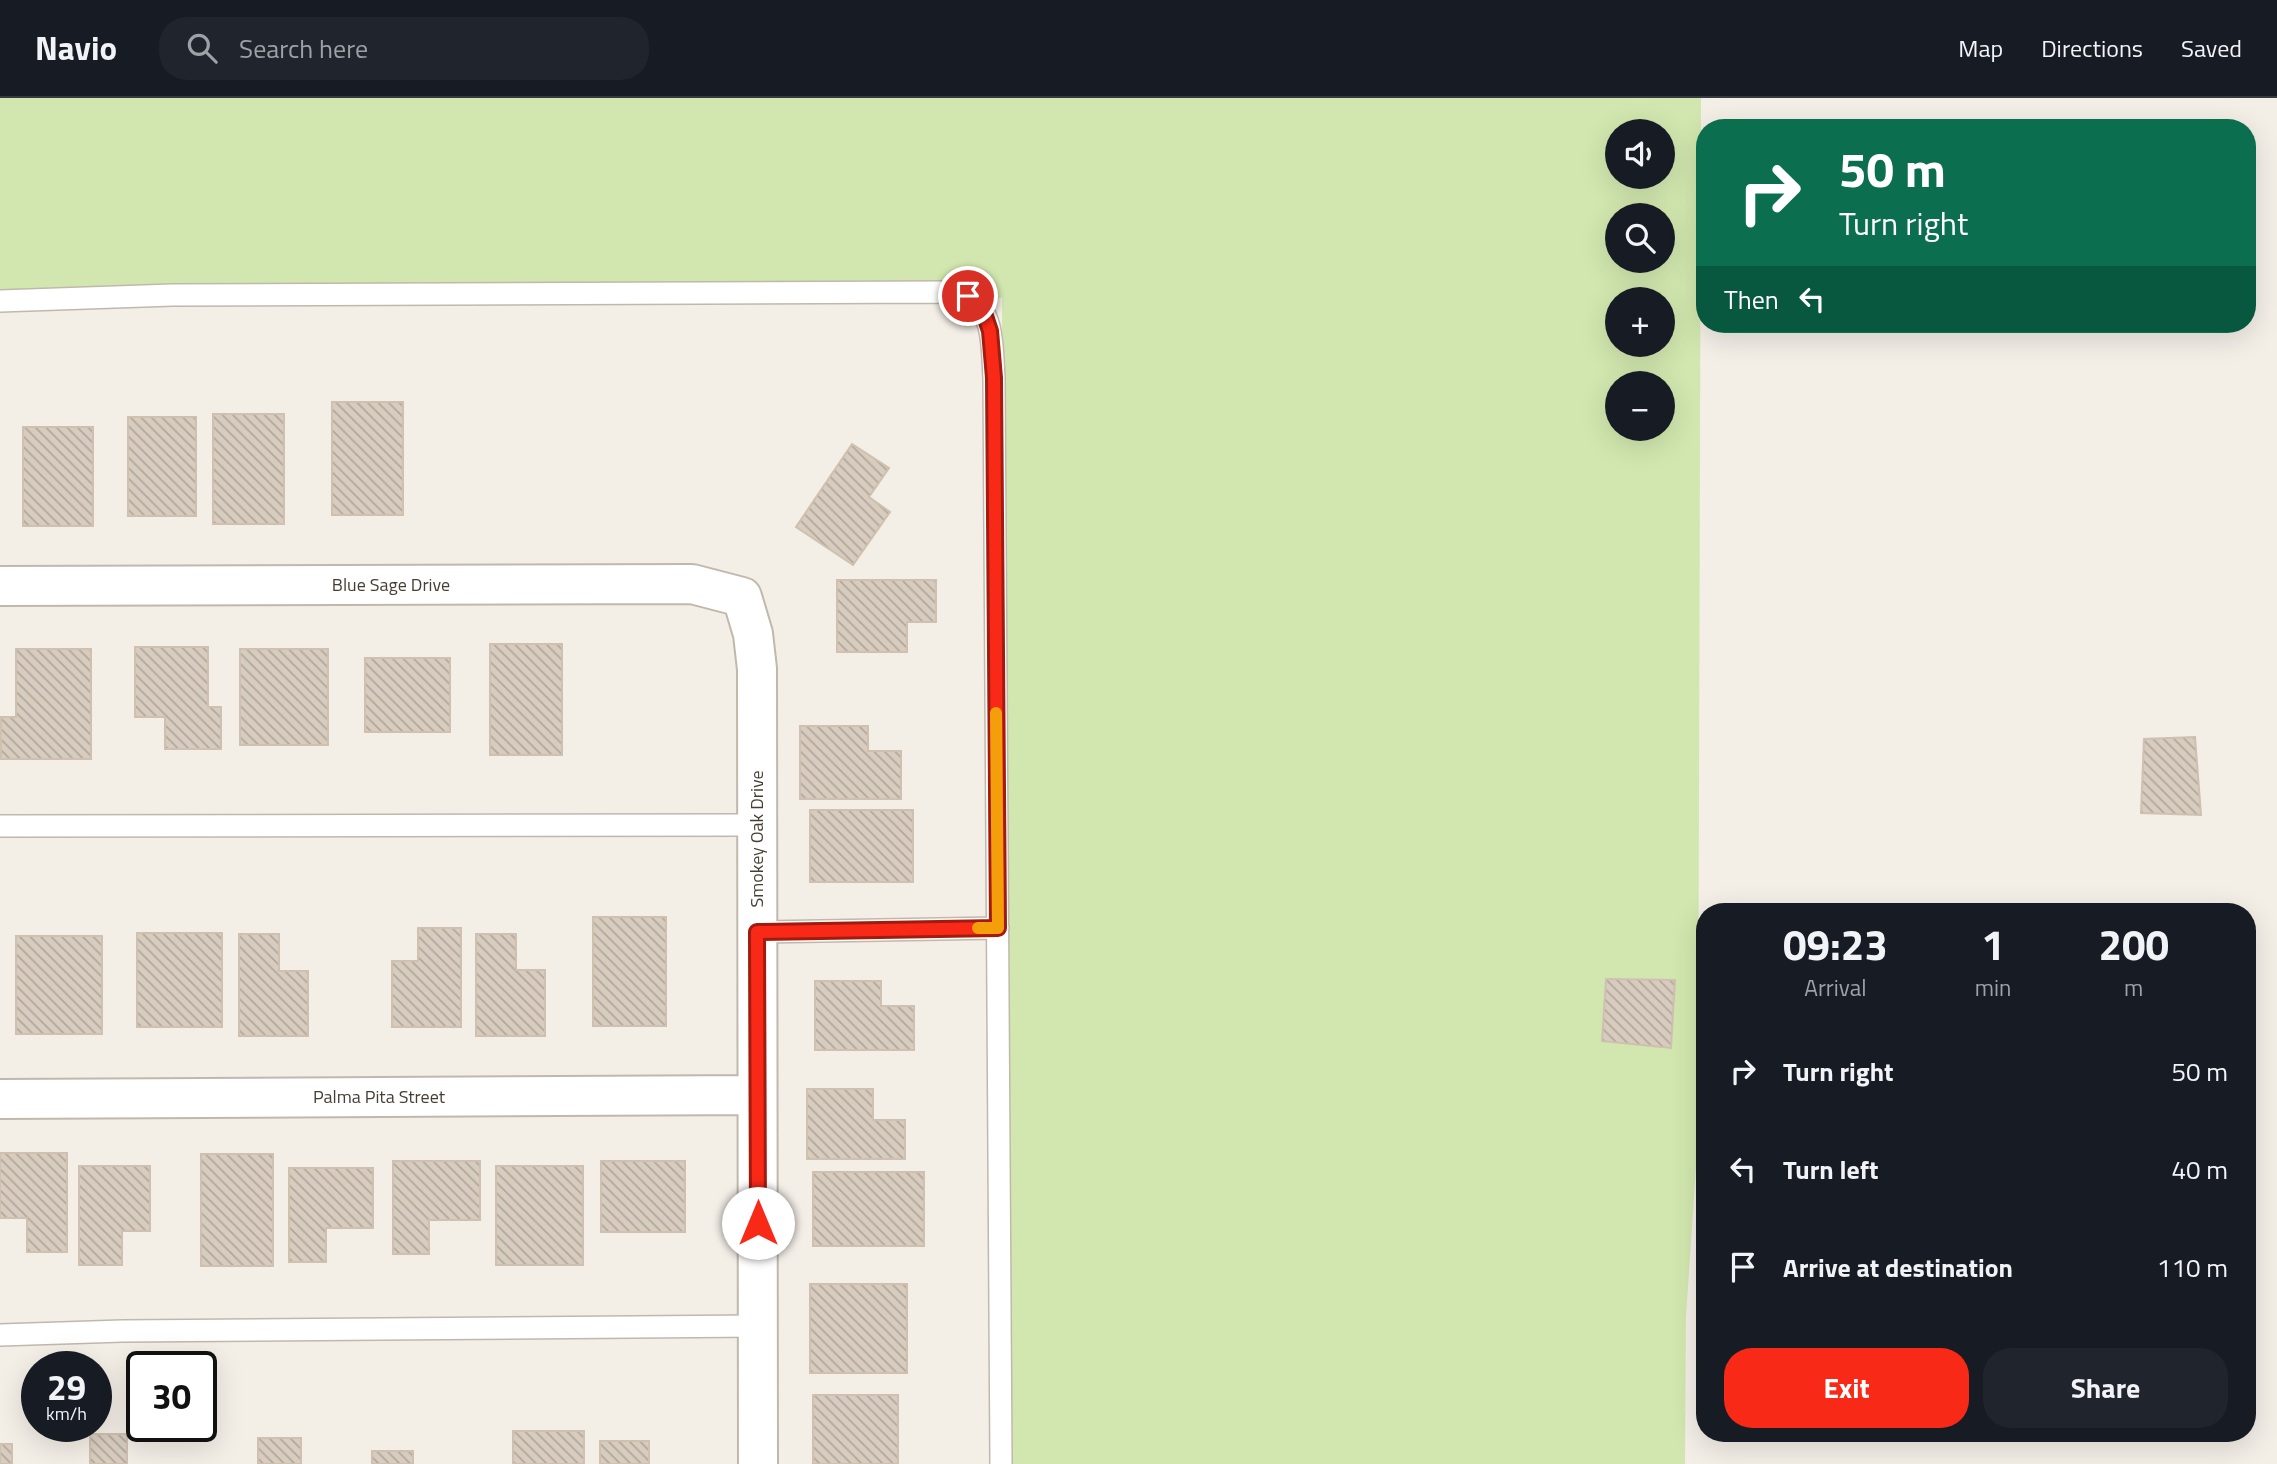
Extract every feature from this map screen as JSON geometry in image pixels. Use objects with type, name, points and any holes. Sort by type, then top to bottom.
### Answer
[{"type":"street","name":"Blue Sage Drive","points":[[0,586],[692,584],[742,597],[753,634]]},
{"type":"street","name":"Smokey Oak Drive","points":[[753,634],[757,669],[758,1464]]},
{"type":"street","name":"Palma Pita Street","points":[[0,1099],[757,1095]]},
{"type":"lane","points":[[0,301],[172,295],[948,292],[968,296],[983,310],[990,331],[994,378],[1001,1464]]},
{"type":"lane","points":[[0,826],[757,825]]},
{"type":"lane","points":[[757,932],[998,928]]},
{"type":"lane","points":[[0,1335],[136,1331],[758,1326]]},
{"type":"green space","points":[[0,98],[1701,98],[1701,119],[1696,119],[1696,333],[1700,333],[1696,1168],[1686,1316],[1685,1464],[1005,1464],[1002,298],[0,300]]},
{"type":"building","points":[[332,402],[403,402],[403,515],[332,515]]},
{"type":"building","points":[[213,414],[284,414],[284,524],[213,524]]},
{"type":"building","points":[[128,417],[196,417],[196,516],[128,516]]},
{"type":"building","points":[[23,427],[93,427],[93,526],[23,526]]},
{"type":"building","points":[[852,444],[889,468],[869,497],[890,512],[853,565],[796,527]]},
{"type":"building","points":[[837,580],[936,580],[936,622],[907,622],[907,652],[837,652]]},
{"type":"building","points":[[490,644],[562,644],[562,755],[490,755]]},
{"type":"building","points":[[135,647],[208,647],[208,707],[221,707],[221,749],[165,749],[165,717],[135,717]]},
{"type":"building","points":[[16,649],[91,649],[91,759],[1,759],[1,717],[16,717]]},
{"type":"building","points":[[240,649],[328,649],[328,745],[240,745]]},
{"type":"building","points":[[365,658],[450,658],[450,732],[365,732]]},
{"type":"building","points":[[800,726],[868,726],[868,751],[901,751],[901,799],[800,799]]},
{"type":"building","points":[[2195,737],[2201,815],[2141,813],[2144,739]]},
{"type":"building","points":[[810,810],[913,810],[913,882],[810,882]]},
{"type":"building","points":[[593,917],[666,917],[666,1026],[593,1026]]},
{"type":"building","points":[[418,928],[461,928],[461,1027],[392,1027],[392,961],[418,961]]},
{"type":"building","points":[[137,933],[222,933],[222,1027],[137,1027]]},
{"type":"building","points":[[239,934],[279,934],[279,971],[308,971],[308,1036],[239,1036]]},
{"type":"building","points":[[476,934],[516,934],[516,970],[545,970],[545,1036],[476,1036]]},
{"type":"building","points":[[16,936],[102,936],[102,1034],[16,1034]]},
{"type":"building","points":[[1606,979],[1675,980],[1671,1048],[1602,1041]]},
{"type":"building","points":[[815,981],[881,981],[881,1006],[914,1006],[914,1050],[815,1050]]},
{"type":"building","points":[[807,1089],[873,1089],[873,1120],[905,1120],[905,1159],[807,1159]]},
{"type":"building","points":[[0,1153],[67,1153],[67,1252],[27,1252],[27,1218],[0,1218]]},
{"type":"building","points":[[201,1154],[273,1154],[273,1266],[201,1266]]},
{"type":"building","points":[[393,1161],[480,1161],[480,1220],[429,1220],[429,1254],[393,1254]]},
{"type":"building","points":[[601,1161],[685,1161],[685,1232],[601,1232]]},
{"type":"building","points":[[79,1166],[150,1166],[150,1231],[122,1231],[122,1265],[79,1265]]},
{"type":"building","points":[[496,1166],[583,1166],[583,1265],[496,1265]]},
{"type":"building","points":[[289,1168],[373,1168],[373,1228],[326,1228],[326,1262],[289,1262]]},
{"type":"building","points":[[813,1172],[924,1172],[924,1246],[813,1246]]},
{"type":"building","points":[[810,1284],[907,1284],[907,1373],[810,1373]]},
{"type":"building","points":[[813,1395],[898,1395],[898,1464],[813,1464]]},
{"type":"building","points":[[513,1431],[584,1431],[584,1464],[513,1464]]},
{"type":"building","points":[[112,1434],[126,1434],[127,1464],[90,1464],[90,1442],[112,1442]]},
{"type":"building","points":[[258,1438],[301,1438],[301,1464],[258,1464]]},
{"type":"building","points":[[600,1441],[649,1441],[649,1464],[600,1464]]},
{"type":"building","points":[[0,1444],[12,1444],[12,1464],[0,1464]]},
{"type":"building","points":[[372,1451],[413,1451],[413,1464],[372,1464]]},
{"type":"slow traffic","points":[[978,928],[998,928],[996,713]]},
{"type":"route","points":[[758,1223],[757,932],[998,928],[994,378],[990,331],[983,310],[968,296]]}]
